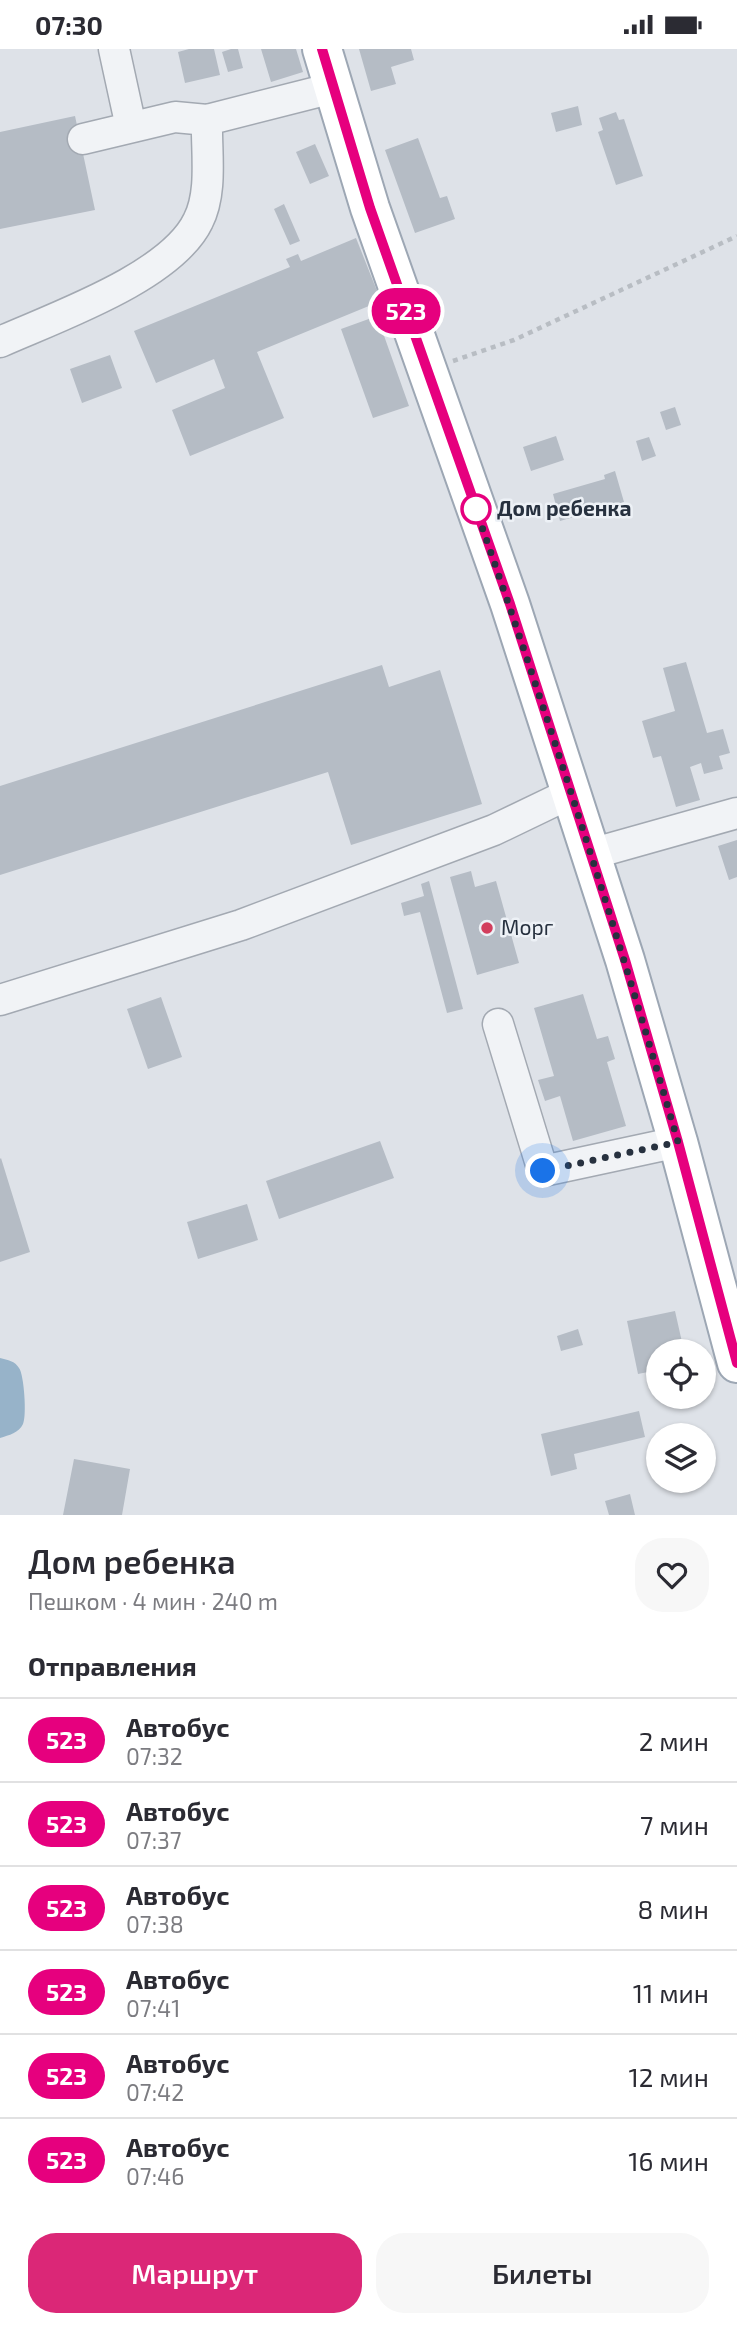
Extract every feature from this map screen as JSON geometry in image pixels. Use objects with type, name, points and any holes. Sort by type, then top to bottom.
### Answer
[{"type":"main road","points":[[322,49],[370,208],[510,604],[625,960],[678,1142],[737,1363]]},
{"type":"lane","points":[[114,49],[131,127]]},
{"type":"lane","points":[[83,139],[175,117],[207,120],[332,88]]},
{"type":"lane","points":[[0,342],[110,292],[159,265],[182,245],[199,221],[206,195],[207,120]]},
{"type":"lane","points":[[0,1000],[241,925],[494,830],[571,793]]},
{"type":"lane","points":[[591,854],[737,813]]},
{"type":"lane","points":[[498,1024],[543,1171],[678,1142]]},
{"type":"path","points":[[427,371],[514,340],[737,236]]},
{"type":"water","points":[[0,1358],[13,1362],[19,1368],[25,1404],[24,1420],[19,1430],[0,1438]]},
{"type":"building","points":[[214,49],[220,75],[185,83],[178,52]]},
{"type":"building","points":[[238,49],[243,68],[228,72],[222,52]]},
{"type":"building","points":[[261,49],[296,49],[303,72],[271,82]]},
{"type":"building","points":[[359,49],[411,49],[414,60],[391,67],[396,84],[371,91]]},
{"type":"building","points":[[578,106],[582,125],[556,132],[551,113]]},
{"type":"building","points":[[616,112],[619,120],[624,119],[643,176],[616,185],[598,132],[603,130],[599,118]]},
{"type":"building","points":[[75,116],[95,210],[0,229],[0,132]]},
{"type":"building","points":[[418,138],[440,198],[447,196],[455,219],[415,233],[385,150]]},
{"type":"building","points":[[315,144],[329,176],[310,184],[296,152]]},
{"type":"building","points":[[284,204],[300,241],[290,245],[274,209]]},
{"type":"building","points":[[356,238],[381,301],[257,352],[284,418],[190,456],[172,410],[225,388],[214,359],[156,383],[134,331],[290,267],[286,259],[298,254],[301,261]]},
{"type":"building","points":[[377,316],[409,406],[373,418],[341,329]]},
{"type":"building","points":[[110,355],[122,388],[82,403],[70,369]]},
{"type":"building","points":[[675,407],[681,425],[666,430],[660,412]]},
{"type":"building","points":[[556,436],[564,460],[531,471],[523,447]]},
{"type":"building","points":[[649,437],[656,456],[642,461],[636,441]]},
{"type":"building","points":[[615,471],[624,502],[560,521],[553,494],[605,479],[604,475]]},
{"type":"building","points":[[686,662],[707,733],[723,729],[730,753],[719,756],[723,769],[704,774],[701,763],[690,767],[700,800],[676,807],[661,756],[653,758],[642,721],[675,711],[663,668]]},
{"type":"building","points":[[382,665],[389,687],[440,670],[482,804],[351,845],[328,772],[0,875],[0,786]]},
{"type":"building","points":[[737,840],[737,877],[729,880],[718,846]]},
{"type":"building","name":"Морг","points":[[471,871],[475,887],[496,881],[519,963],[477,975],[450,877]]},
{"type":"building","points":[[429,881],[463,1009],[447,1013],[420,912],[404,916],[401,903],[424,896],[421,884]]},
{"type":"building","points":[[583,994],[597,1039],[608,1036],[615,1059],[607,1062],[626,1126],[573,1141],[560,1096],[545,1101],[538,1080],[554,1076],[534,1008]]},
{"type":"building","points":[[161,997],[182,1057],[148,1069],[127,1009]]},
{"type":"building","points":[[380,1141],[394,1178],[279,1219],[266,1181]]},
{"type":"building","points":[[0,1159],[30,1252],[0,1262]]},
{"type":"building","points":[[247,1204],[258,1240],[198,1259],[187,1222]]},
{"type":"building","points":[[675,1311],[681,1339],[646,1339],[646,1372],[638,1374],[627,1321]]},
{"type":"building","points":[[578,1329],[583,1345],[561,1351],[557,1336]]},
{"type":"building","points":[[639,1411],[645,1437],[574,1454],[577,1469],[551,1476],[541,1434]]},
{"type":"building","points":[[74,1459],[130,1469],[122,1515],[63,1515]]},
{"type":"building","points":[[630,1494],[635,1515],[609,1515],[605,1501]]},
{"type":"bus line","name":"523","points":[[322,49],[370,208],[510,604],[625,960],[678,1142],[737,1363]]},
{"type":"place","name":"Дом ребенка","points":[[476,509]]},
{"type":"place","name":"Морг","points":[[487,928]]},
{"type":"route","points":[[476,509],[473,501],[510,604],[625,960],[678,1142],[543,1171]]}]
